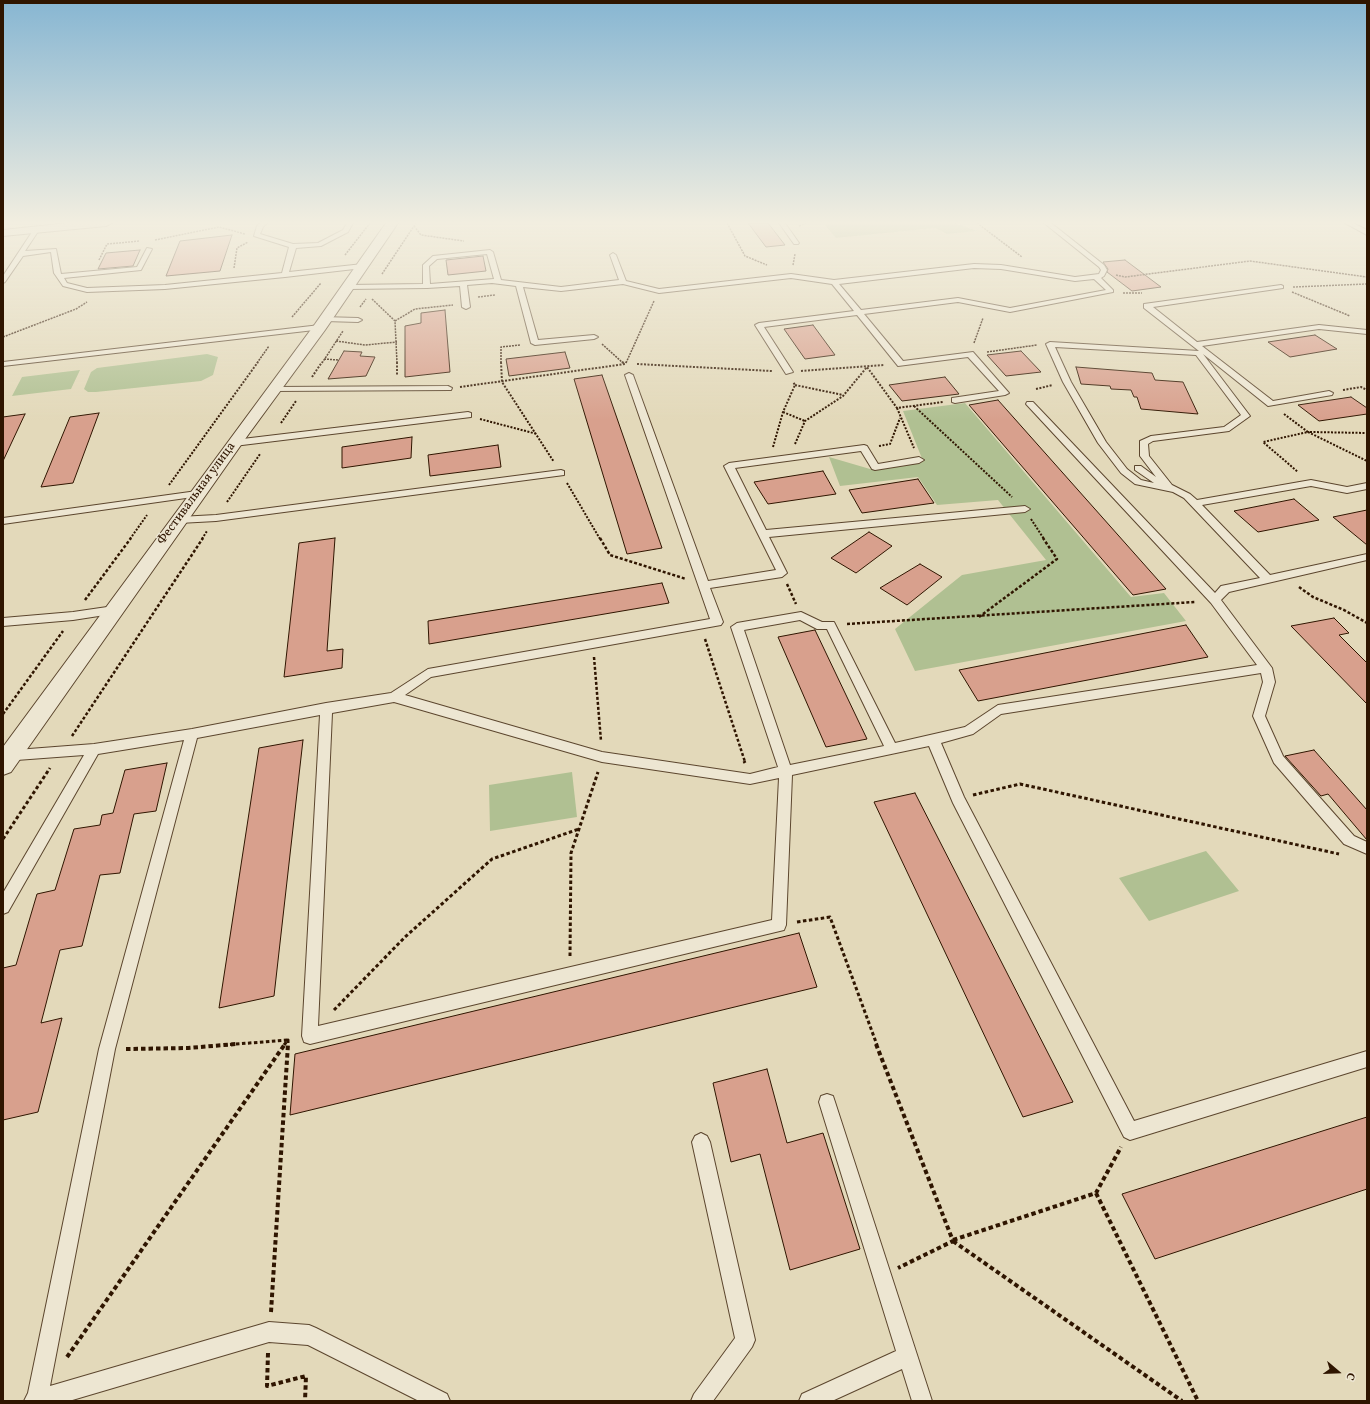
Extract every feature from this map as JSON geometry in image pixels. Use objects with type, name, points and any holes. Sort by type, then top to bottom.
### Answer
[{"type":"street","name":"Фестивальная улица","points":[[5,759],[347,289]]},
{"type":"lane","points":[[82,289],[100,290],[132,289]]},
{"type":"lane","points":[[464,289],[466,307]]},
{"type":"lane","points":[[520,289],[535,343],[594,337]]},
{"type":"lane","points":[[649,289],[659,291],[681,289]]},
{"type":"lane","points":[[839,289],[900,364],[970,354],[1005,393],[955,400]]},
{"type":"lane","points":[[789,372],[759,325],[958,300],[1010,310],[1111,291],[1108,289]]},
{"type":"lane","points":[[1270,289],[1147,306],[1271,404],[1329,393]]},
{"type":"lane","points":[[3,364],[280,332],[322,323],[358,320]]},
{"type":"lane","points":[[1196,344],[1319,327],[1367,332]]},
{"type":"lane","points":[[1171,490],[1145,456],[1143,444],[1151,439],[1226,429],[1246,416],[1198,353],[1050,344],[1067,382],[1102,443],[1124,471],[1138,482],[1171,490],[1187,496],[1267,579]]},
{"type":"lane","points":[[394,697],[428,673],[717,622],[627,371]]},
{"type":"lane","points":[[274,389],[448,388]]},
{"type":"lane","points":[[1030,404],[1215,600],[1266,668],[1269,682],[1259,716],[1278,759],[1349,840],[1367,848]]},
{"type":"lane","points":[[234,443],[468,415]]},
{"type":"lane","points":[[705,585],[782,573],[729,466],[864,448],[875,467],[919,460]]},
{"type":"lane","points":[[1138,468],[1171,490]]},
{"type":"lane","points":[[179,520],[216,518],[561,473]]},
{"type":"lane","points":[[1195,503],[1311,483],[1347,490],[1367,486]]},
{"type":"lane","points":[[3,521],[198,494]]},
{"type":"lane","points":[[762,534],[1025,509]]},
{"type":"lane","points":[[1215,600],[1224,588],[1367,557]]},
{"type":"lane","points":[[4,624],[114,610]]},
{"type":"lane","points":[[326,708],[310,1036],[779,925],[786,771],[737,627],[801,616],[821,626],[830,625],[892,749]]},
{"type":"lane","points":[[5,759],[94,749],[192,734],[326,708],[394,697],[602,757],[750,779],[969,731],[998,710],[1266,668]]},
{"type":"lane","points":[[192,734],[107,1049],[36,1401],[269,1332],[309,1335],[440,1401]]},
{"type":"lane","points":[[933,740],[958,799],[1130,1131],[1367,1059]]},
{"type":"lane","points":[[3,907],[94,749]]},
{"type":"lane","points":[[827,1102],[922,1401]]},
{"type":"lane","points":[[701,1142],[745,1340],[701,1401]]},
{"type":"lane","points":[[809,1401],[908,1356]]},
{"type":"path","points":[[3,714],[280,332],[317,289]]},
{"type":"path","points":[[1285,289],[1353,318]]},
{"type":"path","points":[[3,337],[83,306],[100,290]]},
{"type":"path","points":[[625,364],[659,291]]},
{"type":"path","points":[[368,296],[395,321],[397,342],[397,388]]},
{"type":"path","points":[[987,306],[970,354],[1050,344]]},
{"type":"path","points":[[594,337],[625,364],[627,371]]},
{"type":"path","points":[[336,341],[365,345],[397,342]]},
{"type":"path","points":[[535,343],[501,347],[502,382],[538,434],[610,555],[705,585]]},
{"type":"path","points":[[324,359],[338,360]]},
{"type":"path","points":[[448,388],[502,382],[625,364],[789,372],[900,364]]},
{"type":"path","points":[[795,446],[805,421],[843,396],[867,367]]},
{"type":"path","points":[[867,367],[897,408],[919,460]]},
{"type":"path","points":[[770,461],[783,412],[795,385],[789,372]]},
{"type":"path","points":[[795,385],[843,396]]},
{"type":"path","points":[[1329,393],[1361,387],[1367,390]]},
{"type":"path","points":[[897,408],[955,400]]},
{"type":"path","points":[[1271,404],[1308,432],[1367,461]]},
{"type":"path","points":[[783,412],[805,421]]},
{"type":"path","points":[[468,415],[538,434]]},
{"type":"path","points":[[864,448],[890,444],[901,418]]},
{"type":"path","points":[[1311,483],[1263,442],[1308,432],[1367,434]]},
{"type":"path","points":[[1284,575],[1313,597],[1344,610],[1367,624]]},
{"type":"path","points":[[784,577],[801,616]]},
{"type":"path","points":[[830,625],[986,617],[1215,600]]},
{"type":"path","points":[[700,625],[750,779]]},
{"type":"path","points":[[570,975],[571,853],[602,757],[593,645]]},
{"type":"path","points":[[958,799],[1020,784],[1344,855]]},
{"type":"path","points":[[107,1049],[188,1048],[288,1040],[310,1036],[405,937],[492,859],[579,829]]},
{"type":"path","points":[[779,925],[830,916],[890,1082],[953,1241],[1182,1401]]},
{"type":"path","points":[[288,1040],[269,1332],[267,1386],[306,1376],[306,1401]]},
{"type":"path","points":[[64,1361],[288,1040]]},
{"type":"path","points":[[882,1276],[953,1241],[1096,1193],[1130,1131]]},
{"type":"path","points":[[1096,1193],[1198,1401]]},
{"type":"green space","points":[[207,354],[218,357],[213,375],[201,381],[96,392],[88,392],[84,389],[91,372],[97,368]]},
{"type":"green space","points":[[80,370],[71,389],[12,396],[22,377]]},
{"type":"green space","points":[[965,403],[1131,597],[1164,593],[1186,621],[915,671],[895,629],[962,575],[1046,560],[998,500],[937,505],[918,477],[840,486],[829,457],[870,469],[923,461],[903,411]]},
{"type":"green space","points":[[572,772],[577,817],[490,831],[489,785]]},
{"type":"green space","points":[[1206,851],[1239,891],[1149,921],[1119,878]]},
{"type":"building","points":[[1129,289],[1150,289],[1132,291]]},
{"type":"building","points":[[445,310],[450,372],[405,377],[405,326],[421,323],[421,313]]},
{"type":"building","points":[[813,325],[835,355],[805,359],[784,329]]},
{"type":"building","points":[[1315,335],[1337,349],[1290,357],[1268,342]]},
{"type":"building","points":[[344,351],[362,352],[360,356],[375,357],[366,376],[328,379]]},
{"type":"building","points":[[1021,351],[1041,372],[1006,376],[987,355]]},
{"type":"building","points":[[565,352],[570,368],[509,376],[506,359]]},
{"type":"building","points":[[1076,367],[1152,373],[1155,380],[1183,382],[1198,414],[1141,409],[1137,397],[1134,397],[1131,390],[1111,389],[1110,386],[1081,384]]},
{"type":"building","points":[[602,375],[662,548],[627,554],[574,379]]},
{"type":"building","points":[[945,377],[959,394],[902,401],[889,385]]},
{"type":"building","points":[[1351,397],[1367,408],[1367,414],[1319,421],[1298,405]]},
{"type":"building","points":[[998,400],[1166,589],[1133,595],[969,405]]},
{"type":"building","points":[[99,413],[73,483],[41,487],[70,417]]},
{"type":"building","points":[[25,414],[3,461],[3,417]]},
{"type":"building","points":[[412,437],[411,458],[342,468],[342,447]]},
{"type":"building","points":[[498,445],[501,467],[430,476],[428,455]]},
{"type":"building","points":[[823,471],[836,494],[768,504],[754,482]]},
{"type":"building","points":[[918,479],[934,503],[862,513],[849,490]]},
{"type":"building","points":[[1294,499],[1319,520],[1258,532],[1234,511]]},
{"type":"building","points":[[1367,510],[1367,545],[1333,517]]},
{"type":"building","points":[[869,532],[892,546],[856,573],[831,558]]},
{"type":"building","points":[[335,538],[327,651],[343,649],[342,668],[284,677],[299,543]]},
{"type":"building","points":[[920,564],[942,577],[907,605],[880,588]]},
{"type":"building","points":[[662,583],[669,603],[429,644],[428,621]]},
{"type":"building","points":[[1334,618],[1349,633],[1339,635],[1367,663],[1367,704],[1291,626]]},
{"type":"building","points":[[1186,625],[1208,657],[978,701],[959,670]]},
{"type":"building","points":[[815,630],[867,739],[826,747],[778,637]]},
{"type":"building","points":[[303,740],[274,996],[219,1008],[259,748]]},
{"type":"building","points":[[1314,750],[1367,810],[1367,840],[1328,794],[1321,796],[1285,756]]},
{"type":"building","points":[[167,763],[156,811],[134,814],[120,873],[100,875],[82,946],[60,950],[41,1023],[62,1018],[38,1112],[3,1120],[3,968],[16,965],[37,894],[55,890],[74,829],[100,825],[102,815],[113,813],[125,770]]},
{"type":"building","points":[[915,793],[1073,1102],[1023,1117],[874,802]]},
{"type":"building","points":[[799,933],[817,987],[290,1115],[295,1054]]},
{"type":"building","points":[[767,1069],[787,1143],[823,1133],[860,1249],[790,1270],[760,1154],[731,1162],[713,1083]]},
{"type":"building","points":[[1367,1117],[1367,1189],[1155,1259],[1122,1194]]}]
